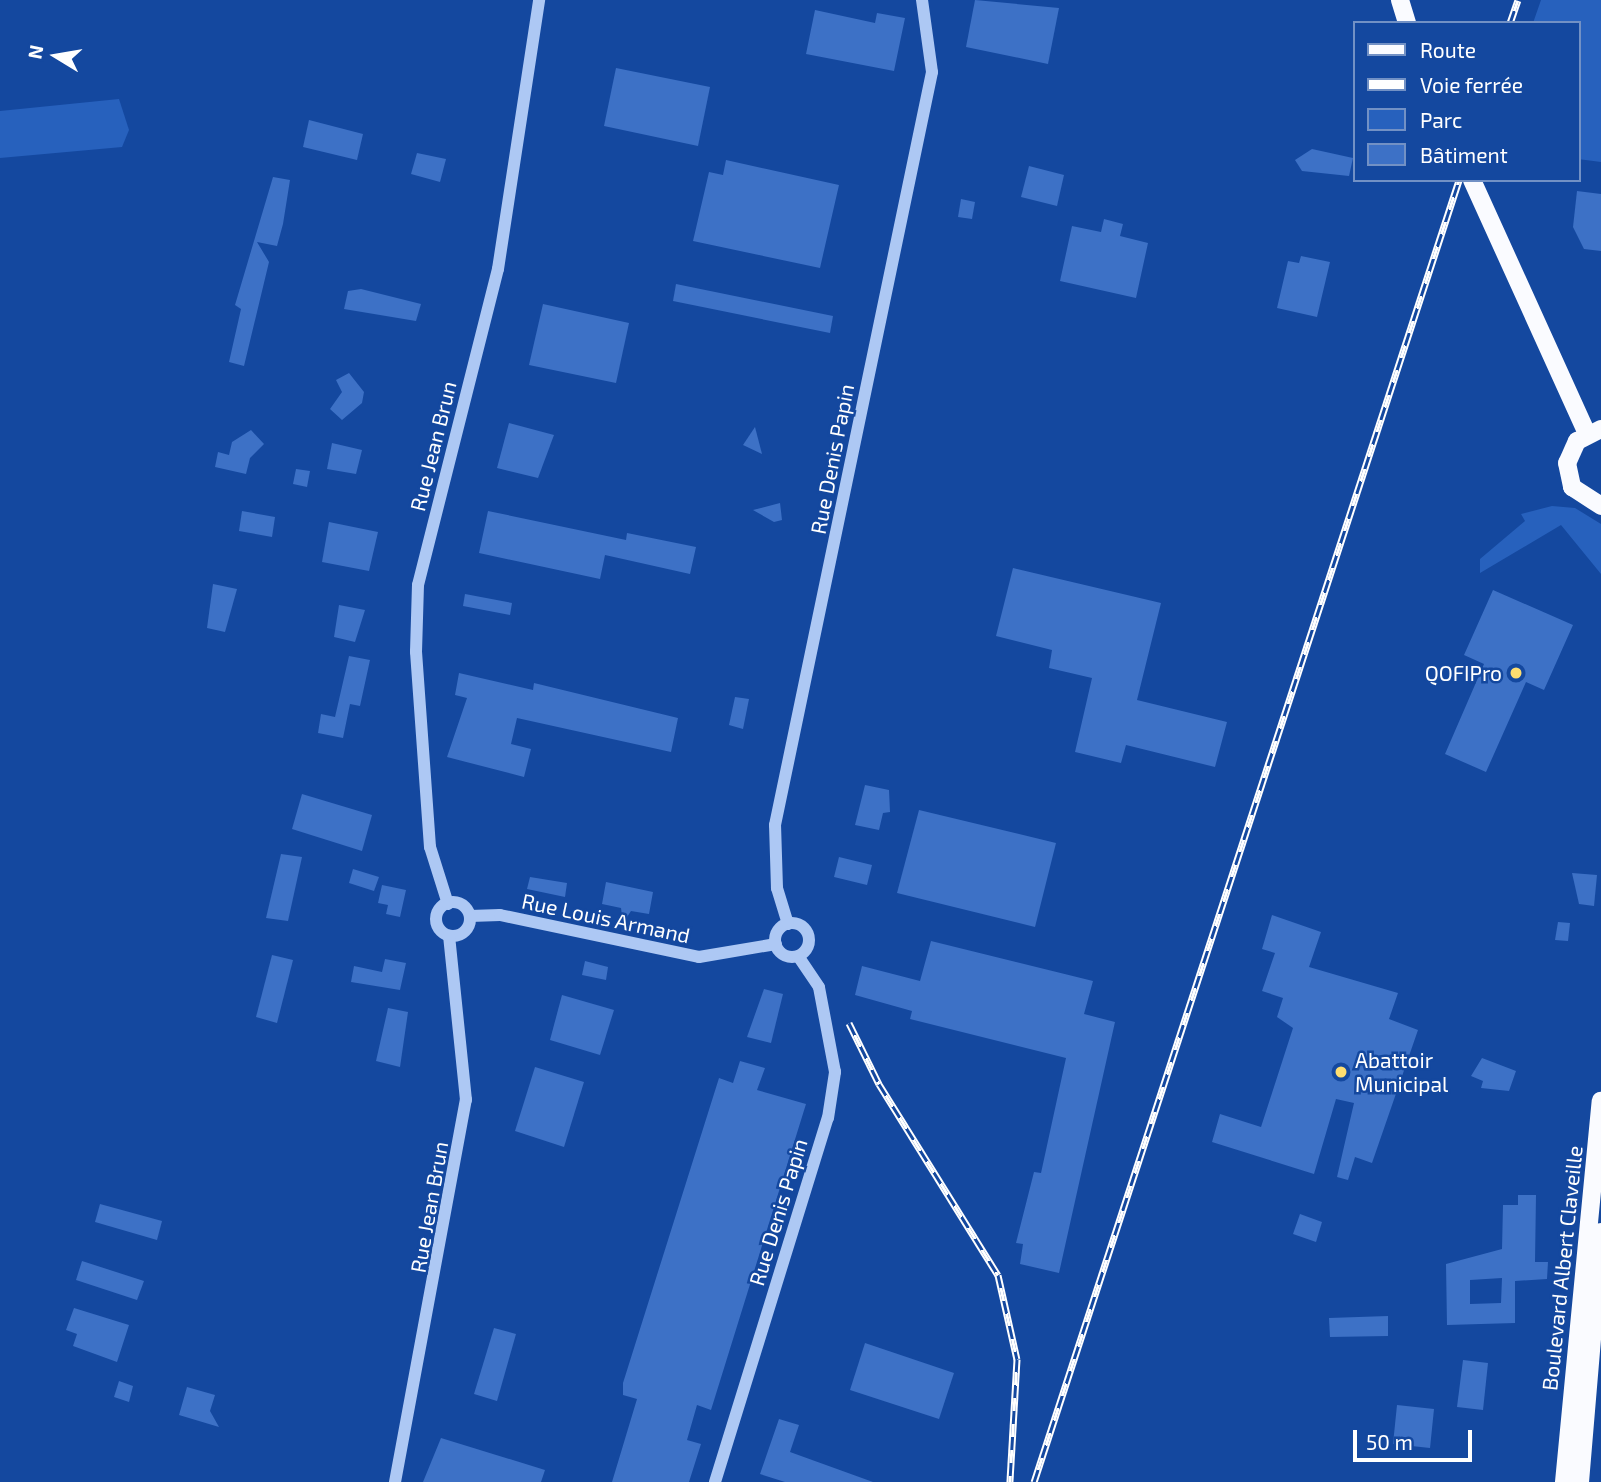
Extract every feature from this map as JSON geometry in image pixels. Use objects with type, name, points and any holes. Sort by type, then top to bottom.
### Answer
[{"type":"main road","points":[[1400,0],[1406,21]]},
{"type":"main road","points":[[1473,182],[1594,431],[1570,451],[1567,475],[1579,497],[1601,506]]},
{"type":"main road","name":"Boulevard Albert Claveille","points":[[1564,1482],[1601,1101]]},
{"type":"main road","name":"Boulevard Albert Claveille","points":[[1580,1482],[1601,1232]]},
{"type":"street","name":"Rue Jean Brun","points":[[448,904],[430,847],[416,652],[418,584],[498,269],[539,0]]},
{"type":"street","name":"Rue Denis Papin","points":[[788,924],[777,888],[775,825],[932,72],[922,0]]},
{"type":"street","points":[[448,904],[464,907],[470,916],[465,932],[449,936],[437,920],[448,904]]},
{"type":"street","name":"Rue Louis Armand","points":[[470,916],[500,915],[699,957],[776,944]]},
{"type":"street","points":[[788,924],[808,936],[798,956],[784,955],[776,944],[778,931],[788,924]]},
{"type":"street","name":"Rue Jean Brun","points":[[396,1482],[466,1100],[449,936]]},
{"type":"street","name":"Rue Denis Papin","points":[[715,1482],[828,1118],[835,1072],[819,987],[798,956]]},
{"type":"green space","points":[[1541,0],[1601,0],[1601,162],[1580,159],[1580,21],[1534,21]]},
{"type":"green space","points":[[119,99],[129,130],[122,147],[0,158],[0,111]]},
{"type":"green space","points":[[1552,506],[1575,508],[1601,524],[1601,574],[1561,525],[1480,573],[1480,559],[1525,521],[1521,514]]},
{"type":"building","points":[[975,0],[1059,8],[1048,64],[966,47]]},
{"type":"building","points":[[815,10],[875,23],[877,13],[905,18],[894,71],[806,54]]},
{"type":"building","points":[[616,68],[710,87],[698,146],[604,126]]},
{"type":"building","points":[[309,120],[363,134],[357,160],[303,147]]},
{"type":"building","points":[[1312,149],[1352,158],[1352,162],[1349,176],[1302,171],[1295,160]]},
{"type":"building","points":[[417,153],[446,159],[440,182],[411,174]]},
{"type":"building","points":[[726,160],[839,185],[820,268],[693,241],[709,172],[723,175]]},
{"type":"building","points":[[1029,166],[1064,175],[1057,206],[1021,197]]},
{"type":"building","points":[[273,177],[290,180],[277,246],[257,242],[269,262],[244,366],[229,362],[241,309],[235,305]]},
{"type":"building","points":[[1577,191],[1601,194],[1601,251],[1584,249],[1573,227]]},
{"type":"building","points":[[961,199],[975,202],[972,219],[958,217]]},
{"type":"building","points":[[1104,219],[1123,224],[1120,236],[1148,243],[1136,298],[1060,281],[1072,226],[1101,232]]},
{"type":"building","points":[[1301,256],[1330,262],[1317,317],[1277,308],[1288,261],[1299,263]]},
{"type":"building","points":[[676,284],[833,316],[830,333],[673,301]]},
{"type":"building","points":[[361,289],[421,304],[416,321],[344,309],[348,291]]},
{"type":"building","points":[[543,304],[629,323],[616,383],[529,365]]},
{"type":"building","points":[[349,373],[364,392],[362,403],[342,420],[330,409],[342,392],[336,380]]},
{"type":"building","points":[[509,423],[554,435],[538,478],[497,468]]},
{"type":"building","points":[[755,427],[762,454],[743,445]]},
{"type":"building","points":[[251,430],[264,444],[250,458],[246,474],[215,467],[218,452],[229,455],[232,442]]},
{"type":"building","points":[[332,443],[362,450],[356,474],[327,469]]},
{"type":"building","points":[[296,469],[310,471],[307,487],[293,484]]},
{"type":"building","points":[[780,503],[782,520],[774,522],[753,510]]},
{"type":"building","points":[[242,511],[275,517],[272,537],[239,531]]},
{"type":"building","points":[[488,511],[626,540],[627,533],[696,547],[690,574],[605,555],[600,579],[479,553]]},
{"type":"building","points":[[329,522],[378,532],[369,571],[322,562]]},
{"type":"building","points":[[1013,568],[1161,603],[1137,700],[1227,722],[1215,767],[1126,745],[1121,763],[1075,752],[1092,678],[1049,668],[1052,650],[996,636]]},
{"type":"building","points":[[213,584],[237,589],[225,632],[207,628]]},
{"type":"building","name":"QOFIPro","points":[[1493,590],[1573,625],[1544,690],[1526,682],[1486,772],[1445,754],[1484,664],[1464,655]]},
{"type":"building","points":[[465,594],[512,603],[510,615],[463,606]]},
{"type":"building","points":[[339,605],[365,610],[355,642],[334,637]]},
{"type":"building","points":[[349,656],[370,660],[360,706],[350,704],[343,738],[318,733],[321,714],[335,717]]},
{"type":"building","points":[[459,673],[533,690],[534,683],[678,718],[671,752],[517,718],[511,744],[531,749],[524,777],[447,757],[467,698],[455,695]]},
{"type":"building","points":[[735,697],[749,699],[743,729],[729,725]]},
{"type":"building","points":[[865,785],[889,790],[890,812],[883,813],[879,830],[855,825]]},
{"type":"building","points":[[302,794],[372,815],[362,851],[292,829]]},
{"type":"building","points":[[919,810],[1056,843],[1035,927],[897,893]]},
{"type":"building","points":[[281,854],[302,857],[288,921],[266,918]]},
{"type":"building","points":[[839,857],[872,865],[867,885],[834,877]]},
{"type":"building","points":[[353,869],[379,877],[374,891],[349,883]]},
{"type":"building","points":[[1572,873],[1597,875],[1594,906],[1579,904]]},
{"type":"building","points":[[530,877],[567,883],[565,897],[527,889]]},
{"type":"building","points":[[606,882],[653,892],[649,914],[631,911],[623,923],[621,908],[602,904]]},
{"type":"building","points":[[382,885],[406,890],[400,917],[386,914],[388,905],[378,903]]},
{"type":"building","name":"Abattoir Municipal","points":[[1272,915],[1321,932],[1309,967],[1398,993],[1389,1019],[1418,1030],[1372,1163],[1355,1157],[1348,1180],[1337,1177],[1354,1103],[1336,1099],[1314,1174],[1212,1142],[1220,1114],[1261,1127],[1293,1028],[1277,1017],[1283,998],[1262,991],[1275,953],[1262,949]]},
{"type":"building","points":[[1558,922],[1570,923],[1568,941],[1555,940]]},
{"type":"building","points":[[931,941],[1093,981],[1084,1014],[1115,1022],[1059,1273],[1020,1264],[1023,1244],[1016,1243],[1034,1172],[1041,1173],[1066,1058],[910,1019],[912,1011],[855,995],[862,966],[920,981]]},
{"type":"building","points":[[272,955],[293,960],[277,1023],[256,1017]]},
{"type":"building","points":[[385,959],[406,963],[400,990],[351,982],[354,966],[382,972]]},
{"type":"building","points":[[585,961],[608,967],[606,980],[582,975]]},
{"type":"building","points":[[764,989],[783,994],[771,1043],[747,1037]]},
{"type":"building","points":[[562,995],[614,1010],[600,1055],[550,1040]]},
{"type":"building","points":[[388,1008],[408,1012],[400,1067],[376,1061]]},
{"type":"building","points":[[1482,1058],[1516,1071],[1509,1091],[1481,1088],[1483,1081],[1471,1076]]},
{"type":"building","points":[[740,1061],[765,1068],[757,1090],[806,1104],[711,1410],[697,1405],[687,1440],[701,1444],[689,1482],[612,1482],[637,1399],[623,1395],[623,1383],[719,1078],[733,1083]]},
{"type":"building","points":[[535,1067],[584,1082],[564,1147],[515,1131]]},
{"type":"building","points":[[1518,1195],[1536,1195],[1535,1262],[1548,1262],[1547,1279],[1515,1281],[1515,1323],[1447,1325],[1446,1264],[1502,1249],[1503,1205],[1518,1205]],"holes":[[[1502,1278],[1501,1303],[1470,1304],[1470,1280]]]},
{"type":"building","points":[[100,1204],[162,1221],[157,1240],[95,1222]]},
{"type":"building","points":[[1300,1214],[1322,1222],[1316,1242],[1293,1234]]},
{"type":"building","points":[[82,1261],[144,1281],[137,1300],[76,1280]]},
{"type":"building","points":[[74,1308],[129,1325],[117,1362],[73,1346],[77,1334],[66,1330]]},
{"type":"building","points":[[1388,1316],[1388,1336],[1330,1337],[1329,1318]]},
{"type":"building","points":[[494,1328],[516,1334],[497,1401],[474,1394]]},
{"type":"building","points":[[865,1343],[954,1373],[939,1419],[850,1390]]},
{"type":"building","points":[[1463,1360],[1488,1363],[1483,1410],[1457,1407]]},
{"type":"building","points":[[119,1381],[133,1386],[129,1402],[114,1397]]},
{"type":"building","points":[[187,1387],[215,1395],[210,1411],[219,1427],[179,1415]]},
{"type":"building","points":[[1397,1405],[1434,1409],[1430,1448],[1393,1444]]},
{"type":"building","points":[[779,1419],[799,1425],[790,1452],[873,1482],[785,1482],[760,1474]]},
{"type":"building","points":[[441,1438],[545,1470],[541,1482],[423,1482]]},
{"type":"railway","points":[[1511,21],[1518,0]]},
{"type":"railway","points":[[1034,1482],[1458,182]]},
{"type":"railway","points":[[849,1023],[879,1084],[998,1275],[1017,1359],[1010,1482]]},
{"type":"place","name":"QOFIPro","points":[[1516,673]]},
{"type":"place","name":"Abattoir Municipal","points":[[1341,1072]]}]
